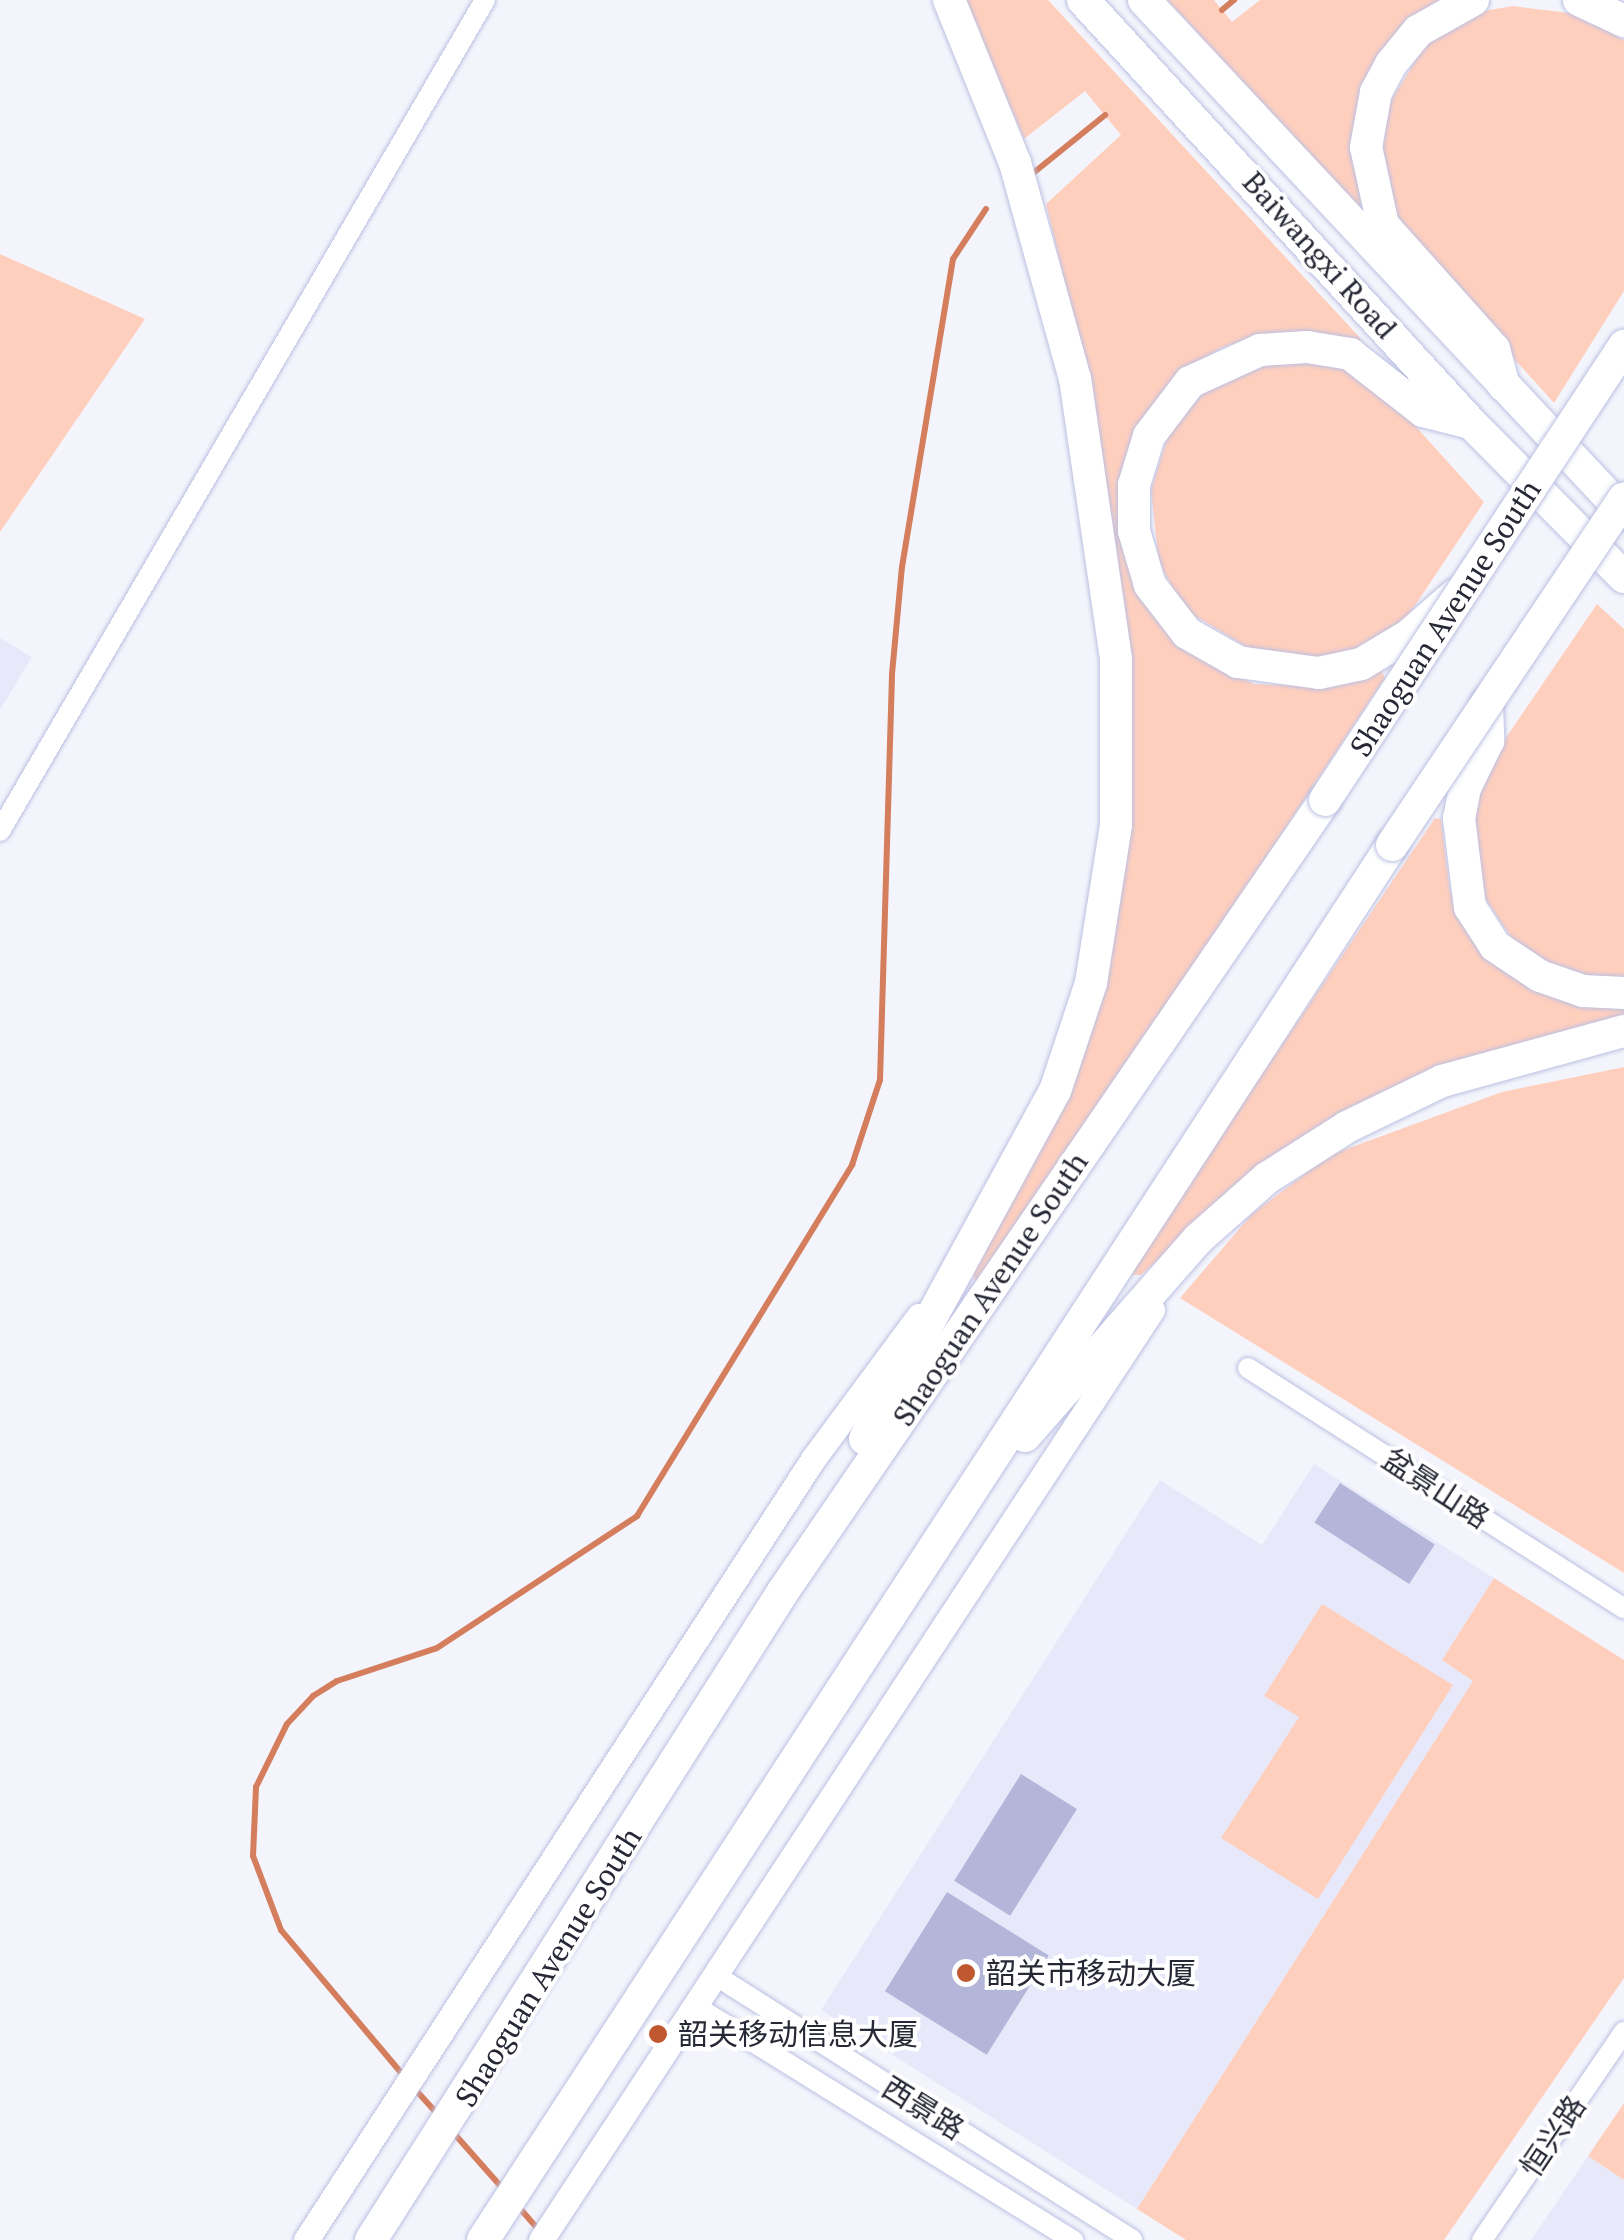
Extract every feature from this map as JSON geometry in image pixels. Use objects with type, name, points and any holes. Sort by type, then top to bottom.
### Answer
[{"type":"main road","points":[[782,1593],[1038,1126],[1083,1019],[1116,825],[1118,728],[1108,591],[1071,361],[1015,163],[949,0]]},
{"type":"main road","name":"Baiwangxi Road","points":[[1083,0],[1471,423],[1624,577]]},
{"type":"main road","name":"Baiwangxi Road","points":[[1144,0],[1624,513]]},
{"type":"main road","points":[[1474,0],[1418,31],[1391,64],[1376,92],[1366,147],[1383,225],[1494,349],[1504,386]]},
{"type":"main road","points":[[1579,0],[1624,21]]},
{"type":"main road","name":"Shaoguan Avenue South","points":[[372,2240],[782,1593],[1326,800],[1624,346]]},
{"type":"main road","points":[[1466,585],[1378,656],[1318,673],[1269,670],[1208,650],[1165,608],[1138,558],[1134,485],[1160,417],[1190,382],[1213,368],[1260,350],[1328,348],[1374,367],[1423,411],[1471,423]]},
{"type":"main road","points":[[491,2229],[946,1526],[1624,498]]},
{"type":"main road","points":[[1488,703],[1488,741],[1465,788],[1458,848],[1470,907],[1507,955],[1562,986],[1624,993]]},
{"type":"main road","points":[[946,1526],[1198,1239],[1267,1178],[1404,1098],[1486,1067],[1624,1031]]},
{"type":"main road","points":[[348,2240],[426,2160]]},
{"type":"street","points":[[0,831],[485,0]]},
{"type":"street","points":[[540,2240],[1198,1239]]},
{"type":"street","points":[[306,2240],[814,1459],[962,1260]]},
{"type":"street","name":"盆景山路","points":[[1248,1368],[1624,1608]]},
{"type":"street","name":"西景路","points":[[715,1975],[1132,2240]]},
{"type":"street","name":"西景路","points":[[695,2006],[1073,2240]]},
{"type":"street","name":"恒兴路","points":[[1482,2240],[1624,2032]]},
{"type":"shaded area","points":[[965,0],[1048,0],[1362,340],[1255,337],[1223,347],[1185,370],[1143,420],[1144,603],[1178,646],[1254,684],[1331,687],[1381,670],[1385,678],[990,1273],[976,1284],[973,1274],[1062,1107],[1095,1022],[1129,816],[1087,375],[1046,204],[1121,135],[1085,91],[1024,139]]},
{"type":"shaded area","points":[[1167,0],[1214,0],[1232,22],[1260,0],[1439,0],[1412,20],[1355,144],[1361,209]]},
{"type":"shaded area","points":[[1513,6],[1577,14],[1624,40],[1624,291],[1554,403],[1394,226],[1382,159],[1389,104],[1420,53],[1439,33],[1483,11]]},
{"type":"shaded area","points":[[0,254],[145,319],[0,532]]},
{"type":"shaded area","points":[[1326,362],[1371,377],[1484,502],[1402,625],[1371,645],[1313,661],[1257,653],[1185,610],[1159,563],[1151,490],[1169,432],[1217,378],[1271,363]]},
{"type":"shaded area","points":[[1597,604],[1624,629],[1624,982],[1565,972],[1515,943],[1483,895],[1472,823],[1484,770]]},
{"type":"shaded area","points":[[0,638],[32,657],[0,710]]},
{"type":"shaded area","points":[[1435,818],[1441,819],[1450,890],[1466,930],[1624,1004],[1624,1018],[1555,1034],[1200,1222],[1141,1275],[1133,1275],[1133,1265]]},
{"type":"shaded area","points":[[1624,1067],[1624,1573],[1180,1298],[1252,1214],[1330,1155],[1502,1092]]},
{"type":"shaded area","points":[[1314,1464],[1494,1578],[1442,1660],[1474,1680],[1137,2209],[821,2010],[1160,1480],[1262,1545]]},
{"type":"shaded area","points":[[1494,1578],[1624,1660],[1624,1978],[1444,2240],[1186,2240],[1137,2209],[1473,1681],[1442,1660]]},
{"type":"shaded area","points":[[1322,1604],[1453,1685],[1318,1899],[1221,1838],[1299,1717],[1264,1696]]},
{"type":"shaded area","points":[[1624,2103],[1624,2180],[1588,2156]]},
{"type":"shaded area","points":[[1588,2156],[1624,2180],[1624,2240],[1531,2240]]},
{"type":"building","points":[[1340,1483],[1435,1545],[1409,1584],[1314,1522]]},
{"type":"building","points":[[1021,1774],[1077,1809],[1010,1916],[954,1881]]},
{"type":"building","name":"韶关市移动大厦","points":[[947,1892],[1049,1956],[987,2055],[885,1991]]},
{"type":"waterway","points":[[1222,10],[1234,0]]},
{"type":"waterway","points":[[1032,174],[1105,115]]},
{"type":"waterway","points":[[403,2075],[281,1930],[253,1856],[256,1787],[287,1724],[313,1696],[337,1681],[437,1648],[637,1516],[852,1165],[880,1080],[892,674],[902,567],[953,259],[986,209]]},
{"type":"waterway","points":[[414,2088],[439,2116]]},
{"type":"waterway","points":[[451,2130],[505,2191]]},
{"type":"waterway","points":[[517,2205],[538,2229]]},
{"type":"place","name":"韶关市移动大厦","points":[[966,1973]]},
{"type":"place","name":"韶关移动信息大厦","points":[[658,2034]]}]
